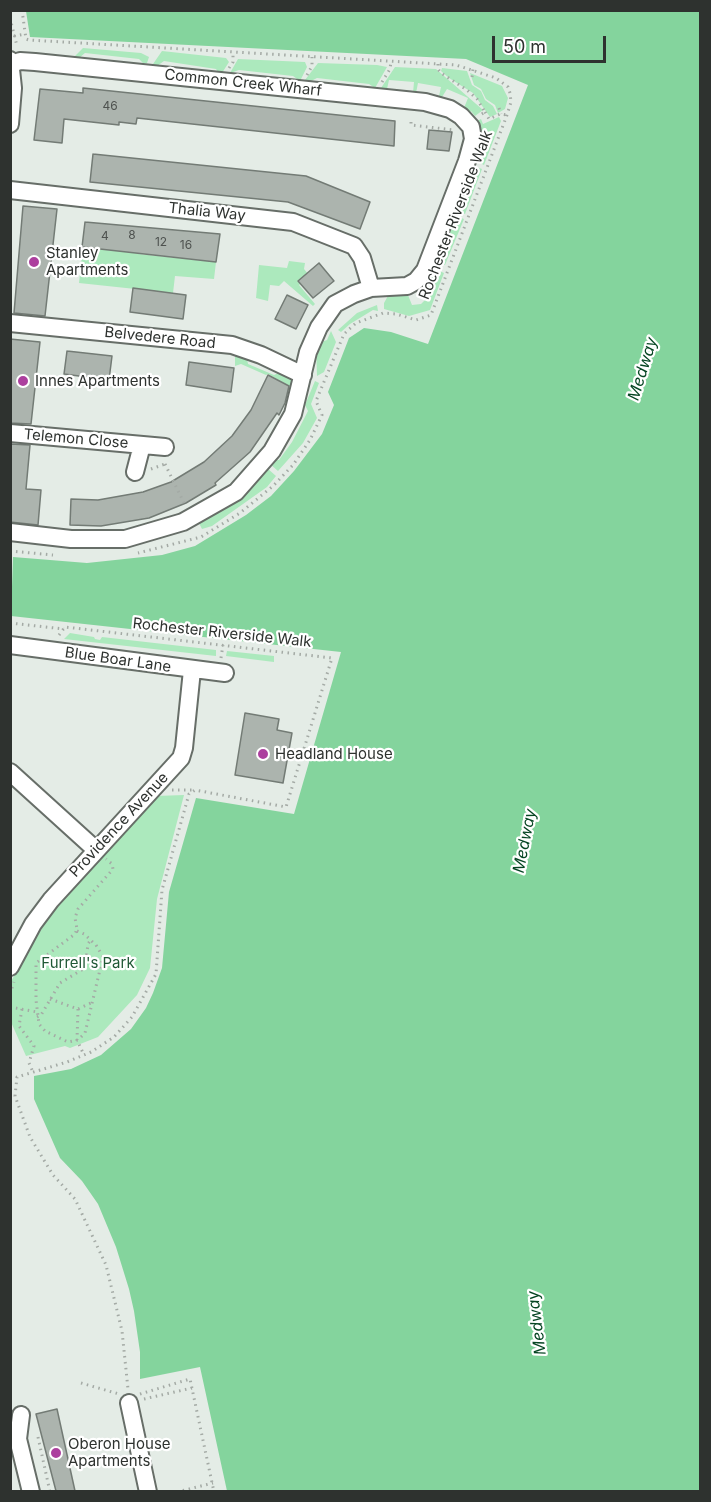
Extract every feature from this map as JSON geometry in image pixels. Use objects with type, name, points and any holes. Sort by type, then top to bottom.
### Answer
[{"type":"street","points":[[10,124],[15,57]]},
{"type":"street","name":"Common Creek Wharf","points":[[15,57],[20,61],[425,102],[453,111],[462,128]]},
{"type":"street","points":[[10,532],[71,539],[126,539],[183,522],[195,523],[236,492],[272,451],[293,414],[308,352],[319,327],[335,304],[372,288],[408,286],[419,279],[425,270],[471,150],[473,139],[462,128]]},
{"type":"street","name":"Thalia Way","points":[[10,190],[293,222],[354,246],[362,258],[372,288]]},
{"type":"street","name":"Belvedere Road","points":[[10,323],[232,345],[261,355],[303,375]]},
{"type":"street","name":"Telemon Close","points":[[10,433],[142,445],[165,456]]},
{"type":"street","name":"Telemon Close","points":[[135,472],[142,445]]},
{"type":"street","name":"Blue Boar Lane","points":[[10,645],[192,670],[224,665]]},
{"type":"street","name":"Providence Avenue","points":[[10,967],[41,912],[181,758],[192,670]]},
{"type":"street","points":[[10,772],[96,850]]},
{"type":"street","points":[[132,1398],[148,1491]]},
{"type":"street","points":[[17,1421],[18,1439],[31,1491]]},
{"type":"path","points":[[14,36],[25,34],[22,10]]},
{"type":"path","points":[[10,18],[16,45],[15,57]]},
{"type":"path","name":"Rochester Riverside Walk","points":[[25,34],[26,39],[29,40],[456,65],[496,78],[507,87],[511,102],[431,315],[416,320],[396,314],[381,313]]},
{"type":"path","name":"Common Creek Wharf","points":[[154,56],[155,48]]},
{"type":"path","name":"Common Creek Wharf","points":[[233,53],[233,63]]},
{"type":"path","name":"Common Creek Wharf","points":[[308,73],[312,66],[312,57]]},
{"type":"path","points":[[386,76],[391,62]]},
{"type":"path","points":[[438,64],[441,74],[474,95],[490,119],[501,114],[507,115]]},
{"type":"path","points":[[472,77],[473,69]]},
{"type":"path","points":[[500,108],[501,114]]},
{"type":"path","points":[[411,122],[411,126],[462,128],[485,112]]},
{"type":"path","points":[[137,554],[201,537],[240,513],[293,465],[310,440],[322,415],[316,401],[342,338],[356,323],[381,313],[380,307]]},
{"type":"path","points":[[337,334],[342,338]]},
{"type":"path","points":[[165,456],[201,537]]},
{"type":"path","points":[[276,473],[281,477]]},
{"type":"path","points":[[10,551],[53,555],[49,551]]},
{"type":"path","name":"Rochester Riverside Walk","points":[[10,623],[64,629],[66,627],[332,658],[286,807],[195,790],[189,794],[162,890],[156,974],[132,1017],[114,1037],[84,1055],[17,1077],[15,1096],[30,1137],[53,1175],[75,1199],[106,1265],[122,1331],[132,1398]]},
{"type":"path","points":[[57,637],[64,629]]},
{"type":"path","points":[[223,645],[224,665]]},
{"type":"path","points":[[76,931],[84,934],[96,945],[103,957],[85,1033],[77,1040],[68,1042],[45,1031],[39,1024],[36,962],[72,938],[76,931],[75,918],[78,909],[113,869],[112,864],[96,850]]},
{"type":"path","points":[[37,1017],[42,1014],[60,983],[85,968],[90,941]]},
{"type":"path","points":[[50,999],[78,1009],[93,1002]]},
{"type":"path","points":[[10,1007],[37,1012]]},
{"type":"path","points":[[78,1009],[77,1040],[84,1055]]},
{"type":"path","points":[[22,1010],[19,1026],[34,1046],[29,1063],[33,1072]]},
{"type":"path","points":[[132,1398],[190,1379],[214,1491]]},
{"type":"path","points":[[81,1383],[132,1398],[192,1388]]},
{"type":"path","points":[[38,1437],[50,1491]]},
{"type":"path","points":[[177,1491],[213,1483]]},
{"type":"green space","points":[[83,48],[141,53],[149,57],[147,63],[143,63],[139,59],[85,53],[79,58],[74,57]]},
{"type":"green space","points":[[162,51],[226,58],[229,62],[222,73],[216,69],[164,61],[157,66],[153,64]]},
{"type":"green space","points":[[238,59],[305,62],[307,67],[300,81],[293,76],[239,70],[230,73]]},
{"type":"green space","points":[[318,63],[387,67],[375,88],[369,84],[317,78],[311,81],[305,80]]},
{"type":"green space","points":[[395,67],[436,69],[483,110],[475,116],[471,111],[469,113],[464,108],[468,98],[447,89],[442,97],[439,96],[441,87],[418,83],[416,93],[413,93],[414,82],[389,80],[387,89],[381,88]]},
{"type":"green space","points":[[442,68],[467,71],[472,85],[481,91],[485,100],[493,106],[497,114],[490,117],[473,93],[449,78],[441,71]]},
{"type":"green space","points":[[470,73],[502,86],[508,98],[505,109],[498,113],[495,105],[486,99],[481,89],[474,85]]},
{"type":"green space","points":[[499,117],[501,121],[484,165],[476,161],[481,142],[475,122],[481,119],[483,124]]},
{"type":"green space","points":[[474,166],[482,169],[465,214],[457,211]]},
{"type":"green space","points":[[456,216],[464,219],[445,265],[438,262]]},
{"type":"green space","points":[[142,230],[139,254],[216,262],[214,279],[175,276],[173,293],[79,283],[83,246]]},
{"type":"green space","points":[[289,261],[305,263],[304,269],[309,275],[299,285],[315,304],[313,306],[284,281],[279,286],[270,285],[268,301],[256,298],[259,265],[287,268]]},
{"type":"green space","points":[[435,269],[444,273],[430,310],[409,316],[384,309],[384,303],[389,294],[408,295],[412,305],[421,304],[427,298],[422,289],[430,281]]},
{"type":"green space","points":[[377,305],[378,311],[373,310],[341,332],[338,330],[357,313]]},
{"type":"green space","points":[[331,331],[336,342],[324,372],[317,376],[316,344],[327,340]]},
{"type":"green space","points":[[235,355],[247,358],[248,364],[274,375],[281,372],[292,376],[295,389],[268,374],[241,364],[235,366]]},
{"type":"green space","points":[[315,381],[319,383],[311,404],[317,418],[303,443],[278,471],[270,464],[273,460],[279,460],[292,442],[308,411],[305,405]]},
{"type":"green space","points":[[267,468],[276,476],[267,487],[212,526],[202,529],[197,519],[211,511],[219,513],[263,476]]},
{"type":"green space","points":[[70,633],[100,640],[102,637],[216,650],[216,656],[64,639]]},
{"type":"green space","points":[[227,651],[274,656],[274,662],[226,656]]},
{"type":"green space","name":"Furrell's Park","points":[[184,795],[157,899],[150,968],[137,995],[98,1037],[70,1048],[65,1046],[26,1056],[11,1022],[10,983],[49,916],[156,796]]},
{"type":"water","name":"Medway","points":[[26,11],[700,11],[700,1491],[227,1491],[200,1367],[140,1379],[140,1352],[134,1311],[116,1247],[98,1204],[82,1181],[60,1158],[34,1099],[34,1076],[71,1069],[101,1055],[131,1029],[146,1008],[162,968],[169,892],[196,798],[294,814],[341,652],[11,616],[13,557],[87,563],[162,555],[195,546],[246,515],[271,496],[294,471],[322,434],[334,405],[328,392],[349,338],[364,328],[391,332],[428,344],[528,85],[466,59],[30,37]]},
{"type":"building","points":[[83,88],[395,121],[394,146],[137,118],[136,124],[119,122],[119,125],[64,119],[62,143],[34,140],[40,89],[83,93]]},
{"type":"building","points":[[429,130],[452,132],[449,151],[427,149]]},
{"type":"building","points":[[93,154],[306,176],[370,202],[360,229],[288,202],[90,182]]},
{"type":"building","name":"Stanley Apartments","points":[[23,206],[57,209],[45,316],[14,313]]},
{"type":"building","points":[[85,222],[220,234],[216,262],[82,247]]},
{"type":"building","points":[[319,263],[334,281],[313,298],[298,281]]},
{"type":"building","points":[[133,288],[186,295],[183,319],[130,312]]},
{"type":"building","points":[[287,295],[308,305],[296,329],[275,319]]},
{"type":"building","name":"Innes Apartments","points":[[10,339],[40,342],[31,424],[10,423]]},
{"type":"building","points":[[67,351],[112,356],[109,380],[64,374]]},
{"type":"building","points":[[189,362],[234,368],[231,392],[186,385]]},
{"type":"building","points":[[268,375],[289,386],[285,403],[279,415],[277,413],[250,452],[215,483],[216,485],[186,503],[149,518],[101,526],[70,525],[71,499],[98,500],[143,492],[171,482],[204,462],[232,436],[251,410]]},
{"type":"building","points":[[10,444],[30,445],[26,489],[41,490],[38,525],[10,522]]},
{"type":"building","name":"Headland House","points":[[245,713],[279,719],[277,730],[292,733],[283,783],[235,775]]},
{"type":"building","name":"Oberon House Apartments","points":[[57,1409],[75,1491],[56,1491],[36,1414]]},
{"type":"place","name":"Stanley Apartments","points":[[34,262]]},
{"type":"place","name":"Innes Apartments","points":[[23,381]]},
{"type":"place","name":"Headland House","points":[[263,754]]},
{"type":"place","name":"Oberon House Apartments","points":[[56,1453]]}]
